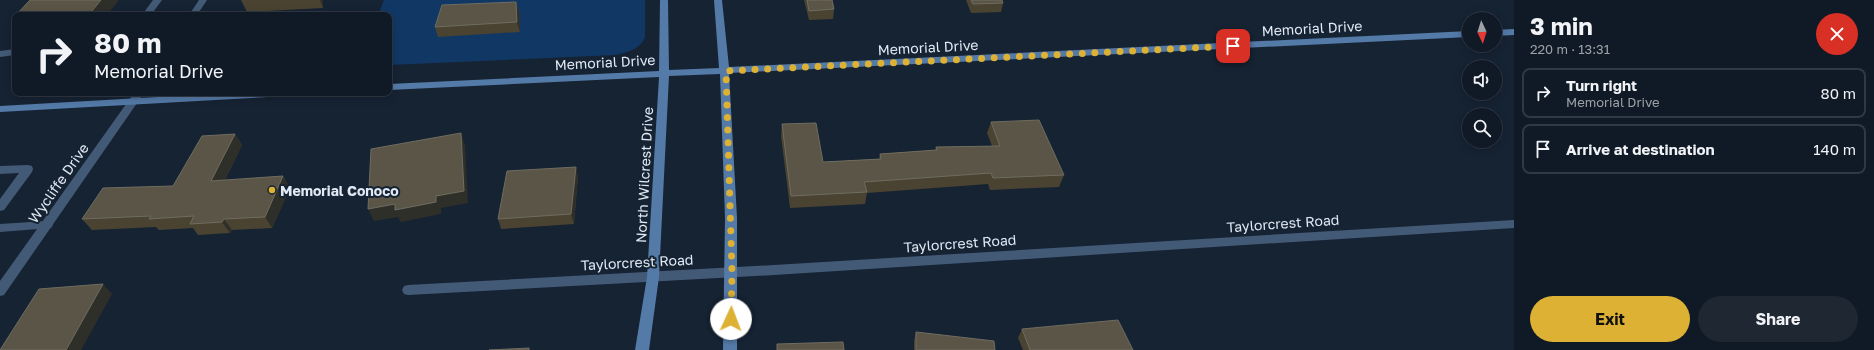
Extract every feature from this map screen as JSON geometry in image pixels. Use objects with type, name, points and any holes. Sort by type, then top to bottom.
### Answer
[{"type":"main road","name":"North Wilcrest Drive","points":[[642,350],[653,276],[664,73],[664,0]]},
{"type":"main road","points":[[718,0],[726,71],[732,272],[730,350]]},
{"type":"main road","points":[[1502,33],[1514,32]]},
{"type":"main road","name":"Memorial Drive","points":[[392,87],[1462,34]]},
{"type":"main road","points":[[0,109],[136,98],[196,96]]},
{"type":"street","points":[[148,12],[158,0]]},
{"type":"street","points":[[195,12],[203,0]]},
{"type":"street","points":[[0,54],[12,52]]},
{"type":"street","name":"Wycliffe Drive","points":[[0,291],[136,98]]},
{"type":"street","points":[[0,170],[28,169],[0,207]]},
{"type":"street","name":"Taylorcrest Road","points":[[408,290],[732,272],[1514,224]]},
{"type":"street","points":[[0,228],[47,225]]},
{"type":"shaded area","points":[[384,0],[645,0],[645,37],[637,47],[628,52],[615,55],[392,65],[392,12],[379,12]]},
{"type":"building","points":[[30,0],[101,0],[91,12],[19,12]]},
{"type":"building","points":[[807,0],[832,0],[834,9],[809,11]]},
{"type":"building","points":[[971,0],[1002,0],[1003,3],[973,4]]},
{"type":"building","points":[[516,2],[517,22],[435,27],[442,5]]},
{"type":"building","points":[[1039,120],[1064,175],[993,178],[991,173],[864,182],[867,192],[791,196],[782,124],[816,123],[823,162],[881,159],[880,154],[937,150],[936,147],[1000,146],[991,122]]},
{"type":"building","points":[[461,133],[464,191],[436,196],[436,202],[395,210],[395,204],[368,209],[371,149]]},
{"type":"building","points":[[235,134],[211,181],[283,176],[265,217],[224,219],[222,222],[190,224],[194,216],[149,219],[151,216],[82,219],[103,188],[173,186],[202,136]]},
{"type":"building","points":[[576,167],[571,214],[498,219],[507,171]]},
{"type":"building","points":[[103,284],[66,350],[0,350],[39,289]]},
{"type":"building","points":[[1118,320],[1133,350],[1030,350],[1022,329]]},
{"type":"building","points":[[916,332],[994,341],[995,350],[916,350]]},
{"type":"building","points":[[843,342],[844,350],[777,350],[777,344]]},
{"type":"building","points":[[529,348],[529,350],[489,350]]},
{"type":"place","name":"Memorial Conoco","points":[[272,190]]},
{"type":"route","points":[[731,319],[732,272],[726,71],[1233,46]]}]
